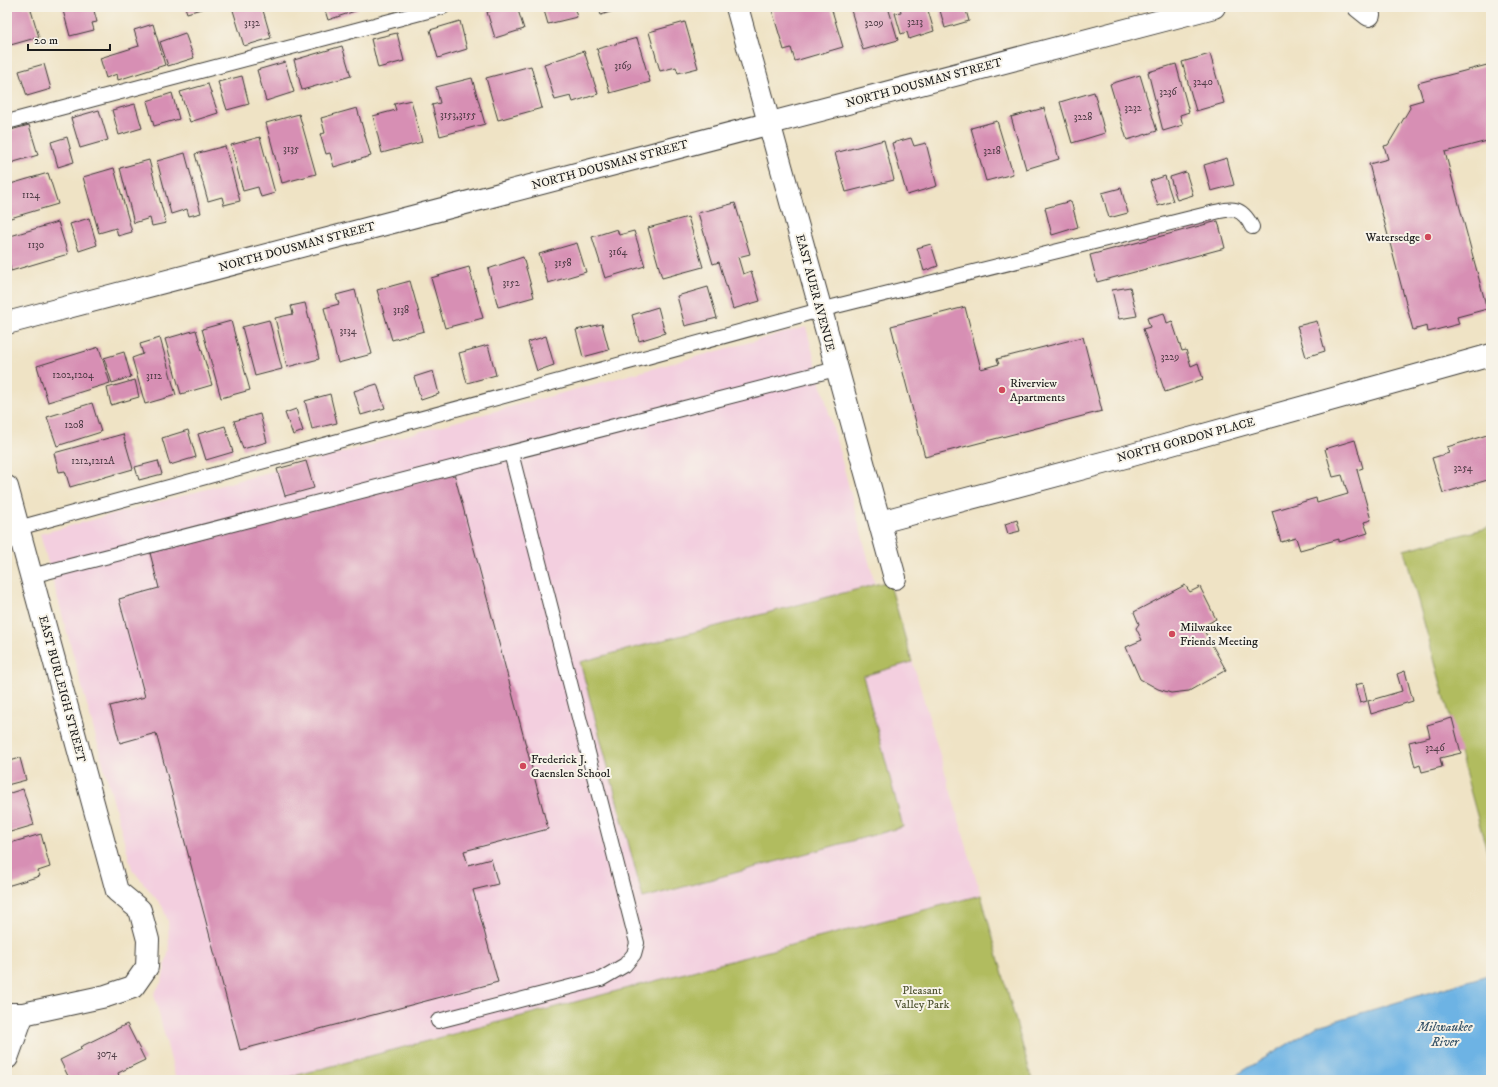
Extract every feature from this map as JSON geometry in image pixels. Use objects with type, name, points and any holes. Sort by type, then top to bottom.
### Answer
[{"type":"street","name":"EAST AUER AVENUE","points":[[737,7],[895,578]]},
{"type":"street","name":"NORTH DOUSMAN STREET","points":[[7,323],[1214,7]]},
{"type":"street","name":"NORTH GORDON PLACE","points":[[880,522],[1117,459],[1491,356]]},
{"type":"street","name":"EAST BURLEIGH STREET","points":[[7,487],[117,890],[140,910],[148,940],[147,967],[133,986],[106,996],[15,1014]]},
{"type":"street","points":[[7,1058],[15,1014]]},
{"type":"lane","points":[[7,122],[443,7]]},
{"type":"lane","points":[[18,528],[820,310],[1224,210],[1234,210],[1244,213],[1252,226]]},
{"type":"lane","points":[[31,576],[836,369]]},
{"type":"lane","points":[[438,1021],[601,979],[625,965],[634,954],[637,943],[512,453]]},
{"type":"shaded area","name":"Frederick J. Gaenslen School","points":[[806,327],[875,584],[889,581],[981,895],[279,1080],[176,1080],[154,994],[162,981],[169,949],[168,921],[162,906],[132,869],[40,534]]},
{"type":"green space","points":[[1491,527],[1491,866],[1404,550]]},
{"type":"green space","points":[[889,581],[912,662],[863,676],[903,827],[643,898],[580,662]]},
{"type":"green space","name":"Pleasant Valley Park","points":[[981,895],[1032,1080],[279,1080]]},
{"type":"water","name":"Milwaukee River","points":[[1491,974],[1491,1080],[1228,1080],[1318,1026]]},
{"type":"building","points":[[7,7],[30,7],[39,37],[7,46]]},
{"type":"building","points":[[62,7],[93,7],[97,22],[92,23],[94,30],[70,36]]},
{"type":"building","points":[[185,7],[208,7],[187,13]]},
{"type":"building","points":[[232,7],[262,7],[271,38],[244,46]]},
{"type":"building","points":[[324,7],[357,7],[358,10],[328,20]]},
{"type":"building","points":[[503,7],[517,7],[524,29],[495,38],[487,12]]},
{"type":"building","points":[[543,7],[574,7],[577,17],[548,24]]},
{"type":"building","points":[[598,7],[626,7],[601,15]]},
{"type":"building","points":[[771,7],[831,7],[843,47],[795,61],[791,48],[784,50]]},
{"type":"building","points":[[850,7],[888,7],[898,40],[863,50]]},
{"type":"building","points":[[900,7],[927,7],[934,31],[909,39],[907,32],[901,34],[895,13],[901,12]]},
{"type":"building","points":[[939,7],[965,7],[969,21],[945,28]]},
{"type":"building","points":[[460,21],[467,49],[438,58],[430,30]]},
{"type":"building","points":[[685,22],[698,68],[678,73],[676,67],[660,71],[649,32]]},
{"type":"building","points":[[153,24],[165,65],[118,80],[117,74],[106,78],[100,58],[139,46],[134,30]]},
{"type":"building","points":[[185,33],[194,58],[168,66],[160,42]]},
{"type":"building","points":[[397,33],[404,61],[378,68],[371,39]]},
{"type":"building","points":[[637,38],[650,82],[610,93],[597,49]]},
{"type":"building","points":[[342,46],[351,76],[302,90],[294,60]]},
{"type":"building","points":[[584,51],[598,94],[573,102],[571,96],[555,100],[544,64]]},
{"type":"building","points":[[1210,54],[1224,103],[1196,111],[1182,62]]},
{"type":"building","points":[[285,62],[294,92],[266,101],[257,70]]},
{"type":"building","points":[[44,64],[51,89],[27,96],[19,71]]},
{"type":"building","points":[[1176,64],[1189,112],[1180,115],[1183,125],[1163,131],[1148,72]]},
{"type":"building","name":"Watersedge","points":[[1491,64],[1491,140],[1445,152],[1487,309],[1457,317],[1459,324],[1428,332],[1427,326],[1413,330],[1369,164],[1388,159],[1384,146],[1388,145],[1410,108],[1409,104],[1423,100],[1418,83]]},
{"type":"building","points":[[531,66],[542,108],[498,120],[486,78]]},
{"type":"building","points":[[1140,75],[1157,131],[1127,140],[1110,84]]},
{"type":"building","points":[[242,76],[249,104],[227,110],[218,82]]},
{"type":"building","points":[[472,78],[485,124],[440,136],[432,105],[440,103],[436,87]]},
{"type":"building","points":[[208,84],[218,113],[190,122],[180,92]]},
{"type":"building","points":[[1094,92],[1105,133],[1072,143],[1060,102]]},
{"type":"building","points":[[172,93],[179,119],[154,126],[147,101]]},
{"type":"building","points":[[411,100],[422,142],[382,153],[373,116],[396,110],[394,104]]},
{"type":"building","points":[[135,104],[142,128],[119,135],[112,110]]},
{"type":"building","points":[[357,108],[371,156],[334,167],[330,153],[326,154],[320,134],[325,133],[321,118]]},
{"type":"building","points":[[1044,108],[1059,159],[1026,169],[1011,117]]},
{"type":"building","points":[[99,110],[108,140],[80,148],[71,118]]},
{"type":"building","points":[[299,114],[316,174],[282,183],[266,123]]},
{"type":"building","points":[[997,121],[1013,174],[986,181],[971,128]]},
{"type":"building","points":[[29,125],[38,155],[7,164],[7,131]]},
{"type":"building","points":[[67,137],[74,162],[58,167],[51,142]]},
{"type":"building","points":[[260,137],[275,193],[261,197],[258,187],[243,191],[231,145]]},
{"type":"building","points":[[911,138],[914,146],[926,143],[937,186],[907,195],[892,143]]},
{"type":"building","points":[[884,140],[894,180],[846,192],[835,153]]},
{"type":"building","points":[[225,146],[240,201],[224,205],[222,197],[208,201],[195,154]]},
{"type":"building","points":[[185,153],[201,213],[189,216],[187,209],[171,214],[157,161]]},
{"type":"building","points":[[1227,158],[1234,185],[1211,191],[1204,165]]},
{"type":"building","points":[[149,160],[166,223],[152,226],[150,218],[134,223],[120,168]]},
{"type":"building","points":[[114,168],[132,232],[118,236],[116,228],[99,233],[83,177]]},
{"type":"building","points":[[1186,172],[1193,195],[1177,200],[1170,177]]},
{"type":"building","points":[[48,173],[58,204],[7,219],[7,185]]},
{"type":"building","points":[[1165,176],[1173,201],[1158,206],[1150,181]]},
{"type":"building","points":[[1121,188],[1128,213],[1109,218],[1102,193]]},
{"type":"building","points":[[1071,201],[1078,227],[1052,235],[1045,208]]},
{"type":"building","points":[[735,203],[750,254],[738,257],[743,274],[751,271],[760,301],[733,309],[719,262],[713,264],[698,213]]},
{"type":"building","points":[[688,217],[703,267],[662,278],[648,228]]},
{"type":"building","points":[[89,218],[97,245],[79,251],[70,224]]},
{"type":"building","points":[[1218,221],[1225,248],[1097,282],[1090,255]]},
{"type":"building","points":[[58,222],[68,254],[11,271],[7,255],[7,237]]},
{"type":"building","points":[[617,229],[619,235],[634,231],[645,266],[605,278],[592,237]]},
{"type":"building","points":[[577,243],[586,272],[548,283],[539,254]]},
{"type":"building","points":[[931,244],[938,266],[924,271],[917,248]]},
{"type":"building","points":[[523,257],[534,297],[498,307],[488,269]]},
{"type":"building","points":[[469,267],[483,318],[445,328],[431,278]]},
{"type":"building","points":[[410,281],[424,331],[392,340],[377,290]]},
{"type":"building","points":[[708,287],[717,318],[685,326],[677,296]]},
{"type":"building","points":[[1130,287],[1137,316],[1119,319],[1112,290]]},
{"type":"building","points":[[355,290],[372,354],[338,363],[324,308],[339,304],[336,295]]},
{"type":"building","points":[[305,303],[319,359],[287,367],[275,318],[293,314],[291,306]]},
{"type":"building","points":[[658,307],[665,333],[639,341],[632,315]]},
{"type":"building","name":"Riverview Apartments","points":[[965,307],[981,369],[999,364],[997,359],[1083,337],[1102,411],[925,457],[891,326]]},
{"type":"building","points":[[1164,313],[1167,323],[1172,321],[1182,351],[1186,350],[1191,366],[1198,363],[1203,379],[1165,392],[1143,329],[1150,327],[1147,318]]},
{"type":"building","points":[[269,320],[282,369],[255,376],[242,327]]},
{"type":"building","points":[[231,321],[250,390],[221,398],[202,329]]},
{"type":"building","points":[[1317,321],[1325,351],[1306,357],[1297,326]]},
{"type":"building","points":[[602,324],[609,350],[583,357],[576,330]]},
{"type":"building","points":[[196,330],[212,385],[181,394],[165,339]]},
{"type":"building","points":[[546,336],[554,365],[537,371],[528,342]]},
{"type":"building","points":[[160,338],[176,395],[145,404],[132,358],[143,354],[140,344]]},
{"type":"building","points":[[488,345],[496,375],[467,383],[459,353]]},
{"type":"building","points":[[99,347],[110,383],[48,402],[37,366]]},
{"type":"building","points":[[124,352],[131,377],[112,383],[104,358]]},
{"type":"building","points":[[433,371],[439,394],[421,400],[414,377]]},
{"type":"building","points":[[135,380],[139,397],[111,405],[107,388]]},
{"type":"building","points":[[377,384],[385,408],[361,415],[354,391]]},
{"type":"building","points":[[330,394],[337,423],[312,429],[305,401]]},
{"type":"building","points":[[92,403],[101,432],[57,446],[47,417]]},
{"type":"building","points":[[296,409],[303,431],[293,435],[285,413]]},
{"type":"building","points":[[260,414],[267,442],[243,449],[234,421]]},
{"type":"building","points":[[225,426],[233,452],[206,460],[198,434]]},
{"type":"building","points":[[188,430],[196,457],[170,465],[162,438]]},
{"type":"building","points":[[123,434],[133,469],[70,487],[65,471],[59,472],[54,453]]},
{"type":"building","points":[[1487,435],[1491,446],[1491,479],[1443,493],[1432,458],[1449,453],[1447,447]]},
{"type":"building","points":[[1355,440],[1363,468],[1357,470],[1371,520],[1364,522],[1368,533],[1339,542],[1339,539],[1300,550],[1296,538],[1281,542],[1272,511],[1316,498],[1317,503],[1348,494],[1342,475],[1333,477],[1325,449]]},
{"type":"building","points":[[158,461],[162,474],[139,480],[135,467]]},
{"type":"building","points":[[306,461],[314,488],[285,496],[277,469]]},
{"type":"building","points":[[454,473],[548,829],[464,851],[468,865],[491,859],[498,884],[473,890],[498,982],[240,1050],[156,733],[120,743],[110,706],[145,697],[119,599],[159,588],[150,553]]},
{"type":"building","points":[[1017,520],[1020,531],[1008,534],[1005,524]]},
{"type":"building","name":"Milwaukee Friends Meeting","points":[[1185,585],[1190,592],[1200,587],[1216,619],[1202,627],[1226,670],[1189,691],[1171,693],[1158,689],[1140,679],[1126,647],[1142,640],[1136,628],[1139,624],[1134,612]]},
{"type":"building","points":[[1405,671],[1413,701],[1371,714],[1368,701],[1402,691],[1397,674]]},
{"type":"building","points":[[1363,683],[1367,701],[1360,703],[1355,685]]},
{"type":"building","points":[[1452,718],[1461,753],[1440,758],[1442,767],[1422,772],[1420,765],[1415,767],[1409,742],[1430,737],[1427,725]]},
{"type":"building","points":[[20,758],[26,780],[7,785],[7,762]]},
{"type":"building","points":[[23,789],[34,825],[7,833],[7,794]]},
{"type":"building","points":[[41,834],[50,867],[38,871],[40,876],[7,886],[7,844]]},
{"type":"building","points":[[127,1024],[145,1060],[118,1073],[119,1076],[110,1080],[70,1080],[60,1060],[82,1049],[80,1047]]},
{"type":"place","name":"Watersedge","points":[[1428,237]]},
{"type":"place","name":"Riverview Apartments","points":[[1002,390]]},
{"type":"place","name":"Milwaukee Friends Meeting","points":[[1172,634]]},
{"type":"place","name":"Frederick J. Gaenslen School","points":[[523,766]]}]
